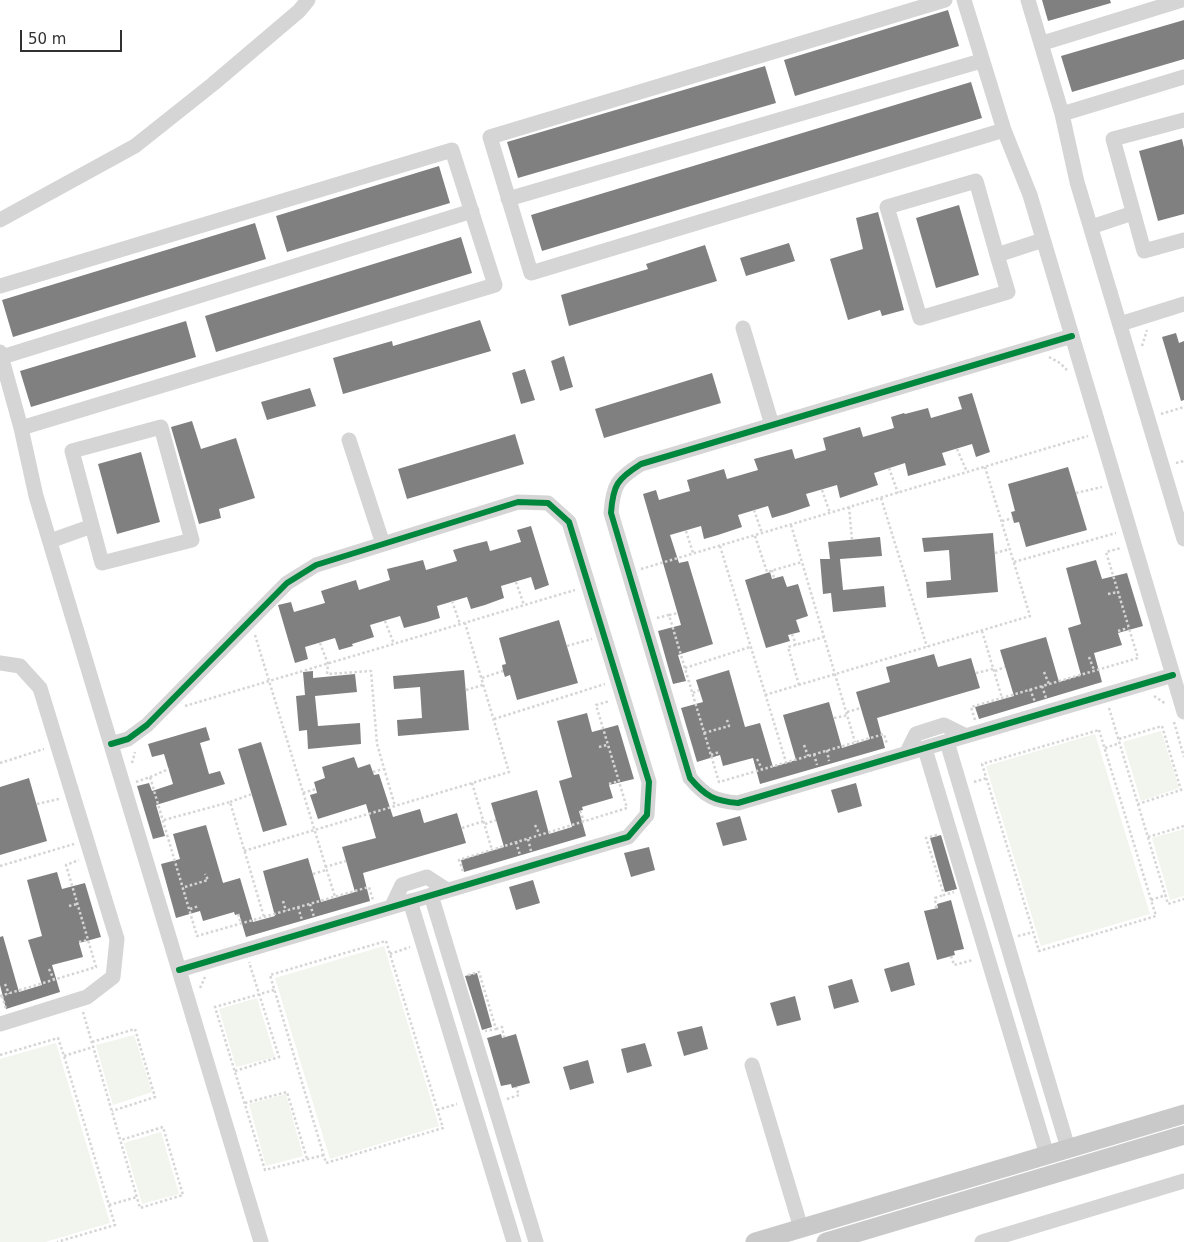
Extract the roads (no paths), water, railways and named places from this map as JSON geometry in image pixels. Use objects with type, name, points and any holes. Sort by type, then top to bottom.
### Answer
[{"type":"main road","points":[[755,1242],[1184,1114]]},
{"type":"main road","points":[[826,1242],[1184,1135]]},
{"type":"street","points":[[0,220],[135,146],[213,84],[299,11],[308,0]]},
{"type":"street","points":[[944,0],[490,137],[531,273],[1004,130]]},
{"type":"street","points":[[964,0],[981,61],[1004,130],[1030,195],[1173,675],[1175,712]]},
{"type":"street","points":[[1028,0],[1043,43],[1062,114],[1077,182],[1184,539]]},
{"type":"street","points":[[1043,43],[1182,0]]},
{"type":"street","points":[[508,199],[981,61]]},
{"type":"street","points":[[1062,114],[1184,77]]},
{"type":"street","points":[[1184,120],[1113,139],[1144,251],[1184,240]]},
{"type":"street","points":[[0,286],[452,150],[495,285],[21,428]]},
{"type":"street","points":[[976,181],[998,255],[1008,292],[920,318],[887,207],[976,181]]},
{"type":"street","points":[[261,1242],[36,496],[21,428],[1,355],[472,211]]},
{"type":"street","points":[[1091,227],[1133,213]]},
{"type":"street","points":[[998,255],[1043,240]]},
{"type":"street","points":[[1120,324],[1184,304]]},
{"type":"street","points":[[743,328],[772,425]]},
{"type":"street","points":[[1072,336],[641,464],[624,475],[612,492],[611,513],[690,778],[701,792],[719,802],[738,803],[1173,675]]},
{"type":"street","points":[[161,428],[192,540],[102,564],[92,526],[72,451],[161,428]]},
{"type":"street","points":[[349,440],[382,544]]},
{"type":"street","points":[[111,744],[128,739],[147,725],[288,583],[316,565],[518,502],[548,503],[568,522],[649,782],[647,815],[628,837],[410,901],[386,903],[179,970]]},
{"type":"street","points":[[50,541],[92,526]]},
{"type":"street","points":[[0,663],[20,666],[40,688],[117,939],[113,977],[86,997],[0,1024]]},
{"type":"street","points":[[906,754],[916,734],[944,725],[966,736]]},
{"type":"street","points":[[947,742],[1068,1148]]},
{"type":"street","points":[[925,749],[1047,1155]]},
{"type":"street","points":[[386,903],[402,885],[427,877],[447,890]]},
{"type":"street","points":[[431,895],[497,1099],[536,1242]]},
{"type":"street","points":[[410,901],[467,1102],[514,1242]]},
{"type":"street","points":[[752,1065],[801,1228]]},
{"type":"street","points":[[467,1102],[497,1099]]},
{"type":"street","points":[[982,1242],[1184,1181]]}]
